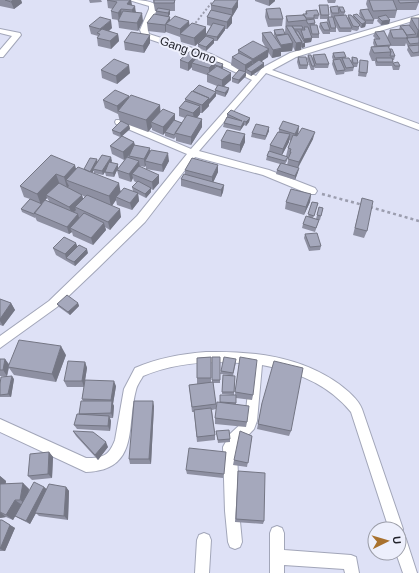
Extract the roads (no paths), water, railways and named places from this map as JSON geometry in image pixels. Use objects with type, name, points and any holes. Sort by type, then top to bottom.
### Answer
[{"type":"street","name":"Gang Omo","points":[[133,0],[148,3],[153,7],[144,30],[146,35],[208,56],[256,79]]},
{"type":"street","points":[[0,343],[53,304],[141,219],[193,152],[265,70],[293,55],[419,17]]},
{"type":"street","points":[[0,32],[17,35],[0,55]]},
{"type":"street","points":[[265,70],[419,127]]},
{"type":"street","points":[[119,122],[150,136],[193,152],[266,172],[312,191]]},
{"type":"street","points":[[0,425],[86,465],[96,466],[112,461],[122,444],[131,387],[139,372],[174,361],[193,359],[220,358],[274,361],[301,370],[341,393],[351,401],[356,409],[393,521]]},
{"type":"street","points":[[236,542],[232,511],[230,447],[234,438],[249,426],[251,421],[257,359]]},
{"type":"street","points":[[277,533],[277,573]]},
{"type":"street","points":[[202,573],[204,540]]},
{"type":"street","points":[[277,557],[351,562],[352,573]]},
{"type":"street","points":[[406,561],[410,573]]}]
